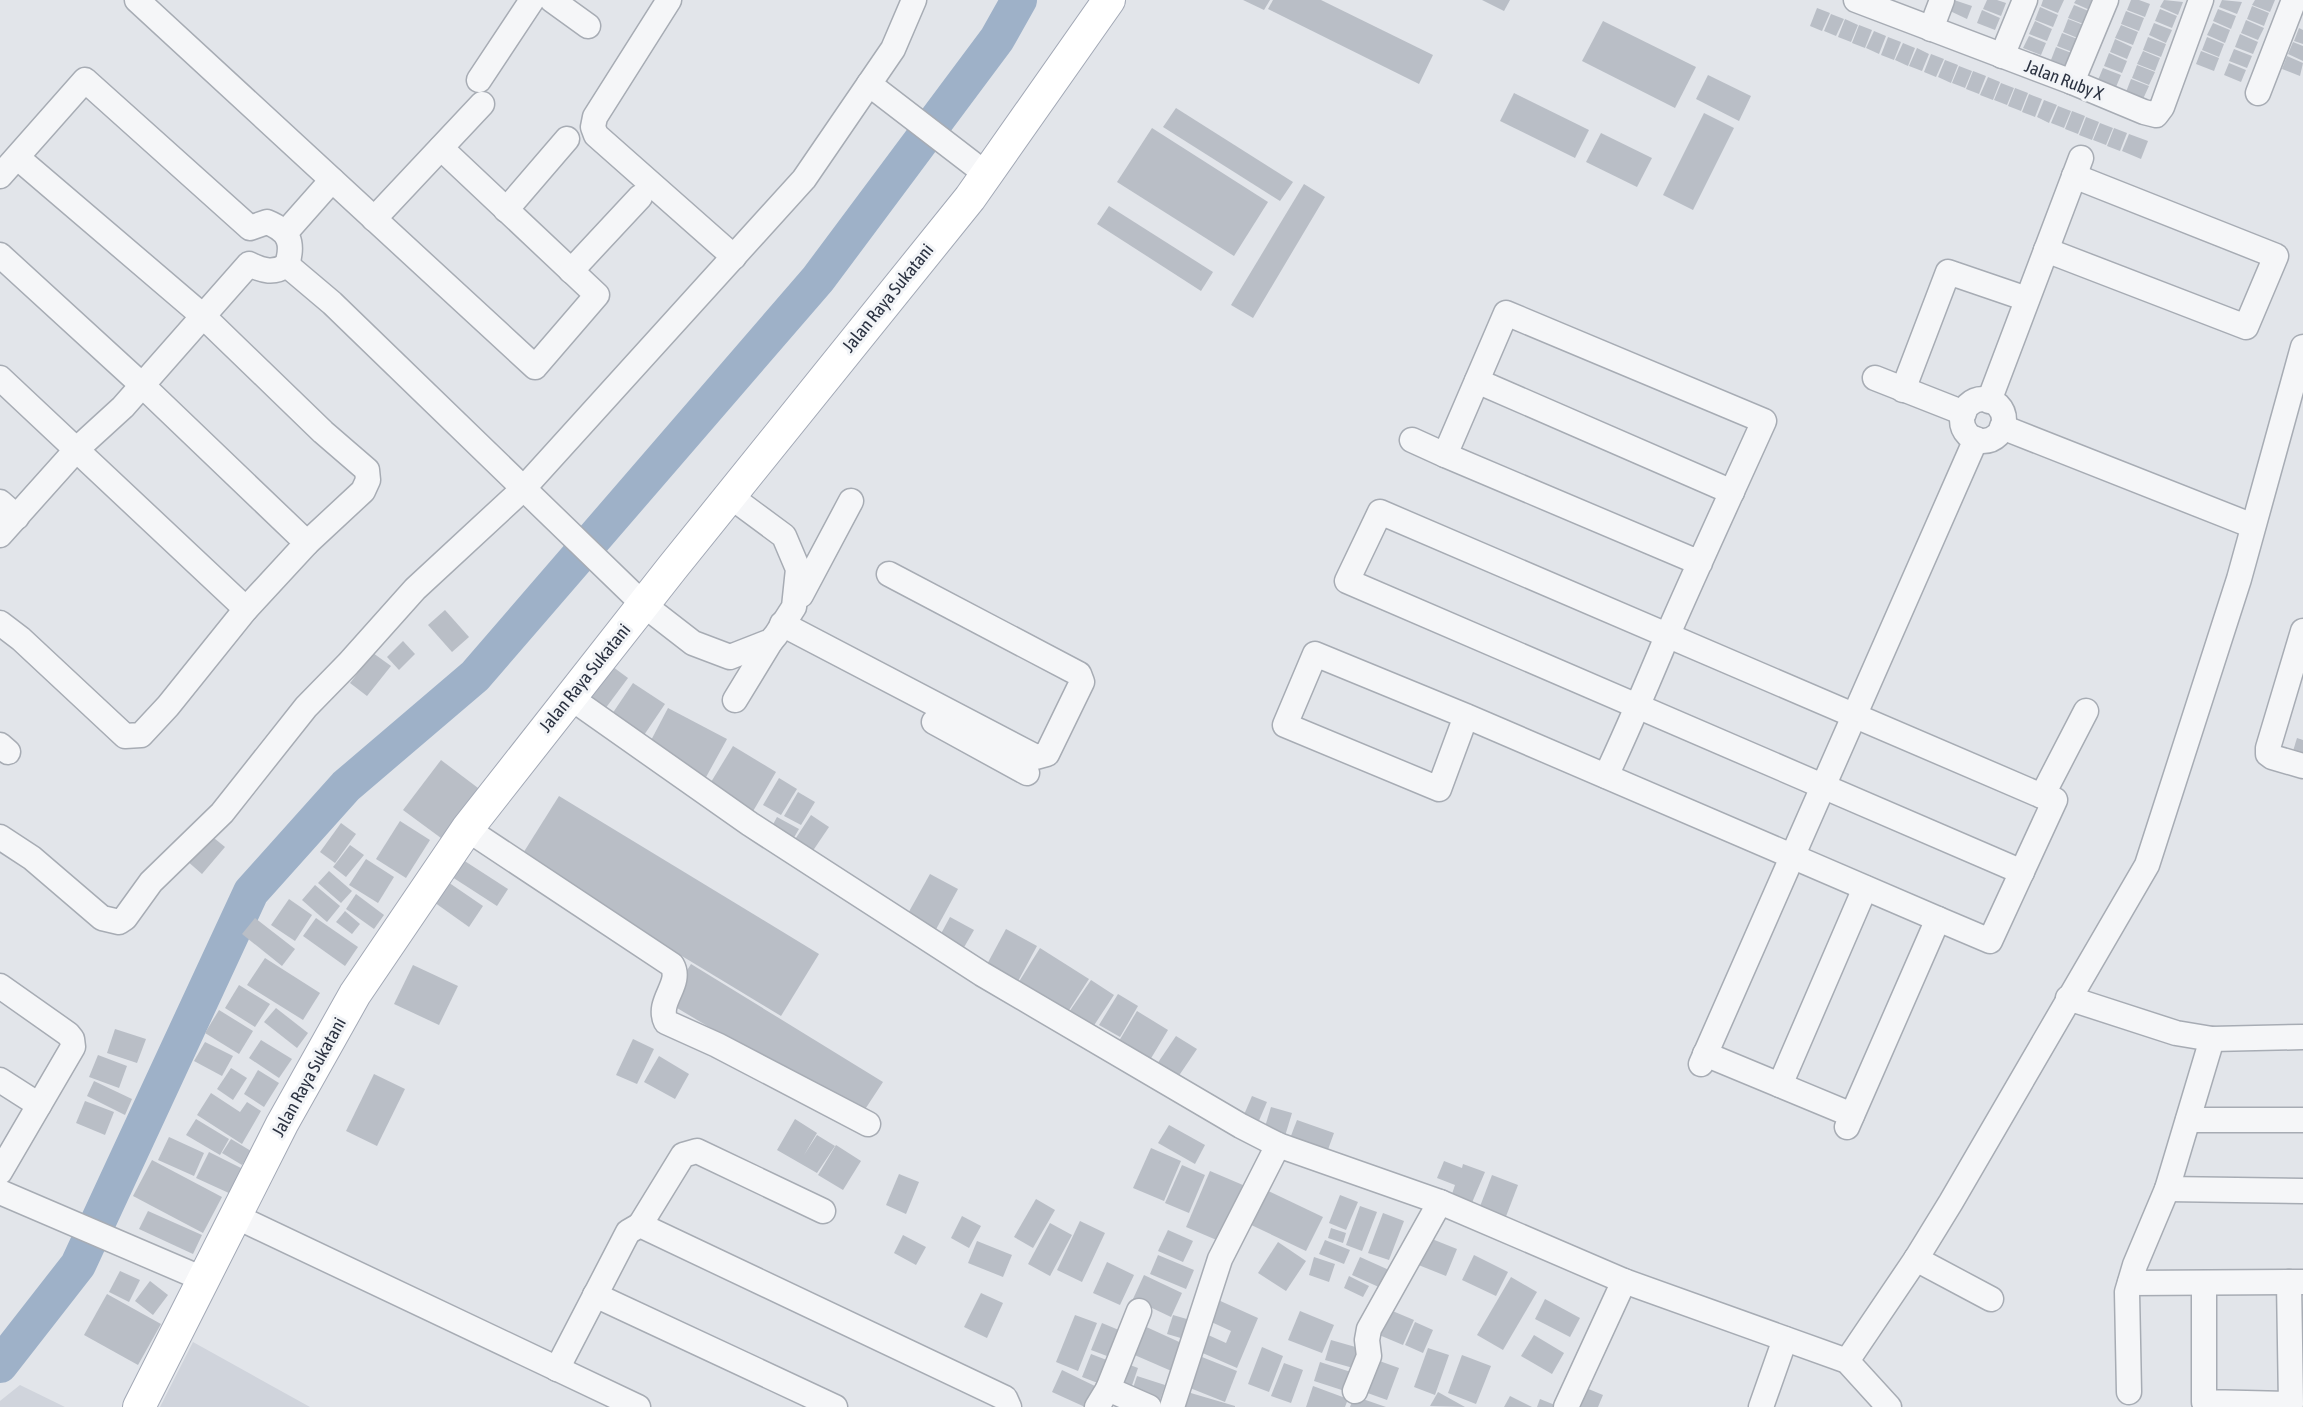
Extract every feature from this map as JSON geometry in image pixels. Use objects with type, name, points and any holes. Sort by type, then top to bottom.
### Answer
[{"type":"main road","name":"Jalan Raya Sukatani","points":[[139,1407],[282,1124],[355,994],[467,829],[730,496],[970,198],[1109,0]]},
{"type":"street","points":[[137,0],[536,367],[597,295],[441,148]]},
{"type":"street","points":[[479,80],[532,0]]},
{"type":"street","points":[[552,0],[588,26]]},
{"type":"street","points":[[669,0],[595,117],[593,127],[596,135],[734,257]]},
{"type":"street","points":[[0,837],[32,858],[57,882],[102,918],[119,922],[124,918],[151,882],[222,813],[306,707],[415,589],[524,489],[804,179],[893,49],[914,0]]},
{"type":"street","name":"Jalan Ruby X","points":[[1856,0],[2156,115],[2162,107],[2201,0]]},
{"type":"street","points":[[1930,29],[1942,0]]},
{"type":"street","points":[[2002,56],[2025,0]]},
{"type":"street","points":[[2072,82],[2106,0]]},
{"type":"street","points":[[2258,93],[2294,0]]},
{"type":"street","points":[[0,177],[85,80],[250,228]]},
{"type":"street","points":[[869,84],[986,174]]},
{"type":"street","points":[[375,219],[482,104]]},
{"type":"street","points":[[506,210],[567,139]]},
{"type":"street","points":[[0,623],[21,639],[125,736],[141,735],[246,609],[306,543],[363,491],[369,480],[367,470],[323,432],[203,316],[18,158]]},
{"type":"street","points":[[1989,401],[2077,167],[2276,256],[2246,327],[2046,250]]},
{"type":"street","points":[[285,232],[332,180]]},
{"type":"street","points":[[572,271],[640,197]]},
{"type":"street","points":[[267,222],[285,232],[290,241],[287,265],[279,270],[262,271],[249,264],[244,252],[245,240],[250,228],[267,222]]},
{"type":"street","points":[[0,255],[142,385],[306,543]]},
{"type":"street","points":[[0,535],[8,509],[123,407],[249,264]]},
{"type":"street","points":[[287,265],[332,303],[524,489],[602,561],[644,605],[693,643],[730,657],[781,627],[798,569],[784,536],[730,496]]},
{"type":"street","points":[[1903,390],[1948,272],[2027,299]]},
{"type":"street","points":[[1445,455],[1506,312],[1764,421],[1668,636],[1639,707],[1606,776]]},
{"type":"street","points":[[1846,1361],[1916,1259],[2147,865],[2240,579],[2303,347]]},
{"type":"street","points":[[0,378],[246,609]]},
{"type":"street","points":[[1875,378],[1964,413]]},
{"type":"street","points":[[1477,381],[1732,492]]},
{"type":"street","points":[[1977,400],[1989,401],[2000,408],[2003,416],[2002,427],[1995,437],[1988,440],[1976,439],[1966,433],[1962,425],[1964,413],[1970,404],[1977,400]]},
{"type":"street","points":[[2002,427],[2253,526]]},
{"type":"street","points":[[1938,919],[1850,1121],[1780,1085],[1703,1059],[1976,439]]},
{"type":"street","points":[[1412,440],[1700,563]]},
{"type":"street","points":[[735,700],[781,627],[851,501]]},
{"type":"street","points":[[1466,716],[1439,789],[1285,725],[1315,654],[1466,716],[1990,941],[2022,872],[2055,800],[1380,512],[1347,581],[2022,872]]},
{"type":"street","points":[[781,627],[1036,757],[1047,754],[1082,682],[1079,674],[889,574]]},
{"type":"street","points":[[781,627],[1027,773]]},
{"type":"street","points":[[2303,631],[2269,740],[2268,754],[2272,758],[2303,766]]},
{"type":"street","points":[[571,698],[750,824],[982,974],[1241,1126],[1278,1145],[1440,1202],[1624,1281],[1846,1361],[1889,1407]]},
{"type":"street","points":[[2042,796],[2086,711]]},
{"type":"street","points":[[467,829],[672,965],[675,975],[663,1011],[666,1022],[717,1045],[868,1124]]},
{"type":"street","points":[[1780,1085],[1865,888]]},
{"type":"street","points":[[0,986],[72,1038],[73,1047],[0,1172]]},
{"type":"street","points":[[2068,998],[2176,1033],[2212,1039],[2303,1036]]},
{"type":"street","points":[[2129,1392],[2127,1292],[2135,1265],[2168,1189],[2212,1039]]},
{"type":"street","points":[[0,1080],[39,1105]]},
{"type":"street","points":[[2188,1120],[2303,1120]]},
{"type":"street","points":[[1172,1407],[1220,1259],[1278,1145]]},
{"type":"street","points":[[557,1369],[628,1232],[640,1225],[683,1155],[697,1151],[823,1211]]},
{"type":"street","points":[[2168,1189],[2303,1191]]},
{"type":"street","points":[[0,1192],[203,1279]]},
{"type":"street","points":[[1355,1391],[1369,1356],[1367,1340],[1369,1329],[1440,1202]]},
{"type":"street","points":[[235,1216],[638,1407]]},
{"type":"street","points":[[640,1225],[1005,1398],[1009,1407]]},
{"type":"street","points":[[1916,1259],[1991,1299]]},
{"type":"street","points":[[1566,1407],[1624,1281]]},
{"type":"street","points":[[2130,1283],[2296,1282],[2291,1404],[2204,1402],[2204,1283]]},
{"type":"street","points":[[596,1295],[835,1407]]},
{"type":"street","points":[[1139,1311],[1103,1398],[1149,1407]]},
{"type":"street","points":[[1761,1407],[1785,1339]]},
{"type":"shaded area","points":[[193,1342],[310,1407],[160,1407]]},
{"type":"shaded area","points":[[20,1385],[65,1407],[0,1407],[0,1401]]},
{"type":"building","points":[[1243,0],[1270,0],[1264,10]]},
{"type":"building","points":[[1273,0],[1321,0],[1433,55],[1419,84],[1268,9]]},
{"type":"building","points":[[1482,0],[1510,0],[1504,11]]},
{"type":"building","points":[[1954,0],[1972,6],[1967,19],[1950,11]]},
{"type":"building","points":[[1987,0],[2006,3],[2001,16],[1983,9]]},
{"type":"building","points":[[2043,0],[2064,0],[2058,13],[2041,6]]},
{"type":"building","points":[[2076,0],[2096,0],[2092,11],[2074,3]]},
{"type":"building","points":[[2131,0],[2150,4],[2145,17],[2127,10]]},
{"type":"building","points":[[2164,0],[2183,2],[2178,15],[2160,7]]},
{"type":"building","points":[[2222,0],[2242,2],[2237,14],[2219,7]]},
{"type":"building","points":[[2255,0],[2275,0],[2270,12],[2252,5]]},
{"type":"building","points":[[2074,5],[2091,12],[2086,25],[2068,18]]},
{"type":"building","points":[[2252,6],[2269,13],[2264,26],[2247,19]]},
{"type":"building","points":[[2040,7],[2058,15],[2053,27],[2035,20]]},
{"type":"building","points":[[1817,8],[1830,13],[1822,31],[1810,26]]},
{"type":"building","points":[[2160,9],[2177,16],[2172,28],[2155,21]]},
{"type":"building","points":[[2218,9],[2236,16],[2231,29],[2213,21]]},
{"type":"building","points":[[1982,10],[2000,18],[1995,30],[1977,23]]},
{"type":"building","points":[[2126,11],[2144,18],[2139,31],[2121,24]]},
{"type":"building","points":[[1831,14],[1844,19],[1836,36],[1824,31]]},
{"type":"building","points":[[1845,19],[1858,25],[1851,42],[1838,37]]},
{"type":"building","points":[[2068,19],[2086,26],[2080,39],[2063,32]]},
{"type":"building","points":[[2246,20],[2264,28],[2258,40],[2241,33]]},
{"type":"building","points":[[1603,21],[1696,67],[1675,108],[1582,61]]},
{"type":"building","points":[[2035,21],[2052,29],[2047,41],[2029,34]]},
{"type":"building","points":[[2154,23],[2172,30],[2166,43],[2149,35]]},
{"type":"building","points":[[2213,23],[2230,30],[2225,43],[2207,35]]},
{"type":"building","points":[[1859,25],[1872,30],[1865,48],[1852,43]]},
{"type":"building","points":[[2121,25],[2138,32],[2133,45],[2115,38]]},
{"type":"building","points":[[2299,28],[2303,30],[2303,44],[2294,41]]},
{"type":"building","points":[[1874,31],[1886,36],[1879,54],[1866,48]]},
{"type":"building","points":[[2062,33],[2080,40],[2075,53],[2057,46]]},
{"type":"building","points":[[2240,34],[2258,42],[2253,54],[2235,47]]},
{"type":"building","points":[[2029,36],[2046,43],[2041,55],[2023,48]]},
{"type":"building","points":[[1888,37],[1901,42],[1894,60],[1881,55]]},
{"type":"building","points":[[2148,37],[2166,44],[2161,57],[2143,50]]},
{"type":"building","points":[[2207,37],[2224,44],[2219,57],[2202,50]]},
{"type":"building","points":[[2115,39],[2132,47],[2127,59],[2110,52]]},
{"type":"building","points":[[2293,42],[2303,46],[2303,61],[2288,54]]},
{"type":"building","points":[[1903,43],[1915,48],[1908,66],[1895,60]]},
{"type":"building","points":[[2056,47],[2074,54],[2069,67],[2051,60]]},
{"type":"building","points":[[1917,48],[1929,54],[1922,71],[1909,66]]},
{"type":"building","points":[[2234,49],[2252,56],[2247,68],[2229,61]]},
{"type":"building","points":[[2143,51],[2160,58],[2155,71],[2137,64]]},
{"type":"building","points":[[2201,51],[2219,58],[2214,71],[2196,64]]},
{"type":"building","points":[[2109,53],[2127,61],[2122,73],[2104,66]]},
{"type":"building","points":[[1931,54],[1944,59],[1936,77],[1924,72]]},
{"type":"building","points":[[2287,56],[2303,63],[2300,76],[2282,69]]},
{"type":"building","points":[[1945,60],[1958,65],[1951,83],[1938,77]]},
{"type":"building","points":[[2229,63],[2246,70],[2241,82],[2224,75]]},
{"type":"building","points":[[2137,65],[2155,72],[2149,85],[2132,78]]},
{"type":"building","points":[[1959,66],[1972,71],[1965,88],[1952,83]]},
{"type":"building","points":[[2103,68],[2121,75],[2116,87],[2098,80]]},
{"type":"building","points":[[1973,71],[1986,76],[1979,94],[1966,89]]},
{"type":"building","points":[[1708,75],[1751,96],[1739,121],[1696,99]]},
{"type":"building","points":[[1988,77],[2000,82],[1993,100],[1980,95]]},
{"type":"building","points":[[2131,79],[2149,86],[2143,99],[2126,92]]},
{"type":"building","points":[[2001,83],[2014,88],[2007,105],[1994,100]]},
{"type":"building","points":[[2015,88],[2028,93],[2021,111],[2008,106]]},
{"type":"building","points":[[1514,93],[1589,130],[1575,158],[1500,121]]},
{"type":"building","points":[[2029,94],[2042,99],[2035,117],[2022,112]]},
{"type":"building","points":[[2044,100],[2057,105],[2049,123],[2037,117]]},
{"type":"building","points":[[2058,106],[2071,111],[2064,128],[2051,123]]},
{"type":"building","points":[[1176,108],[1293,182],[1280,201],[1163,127]]},
{"type":"building","points":[[2072,111],[2085,116],[2078,134],[2065,129]]},
{"type":"building","points":[[1704,113],[1734,128],[1693,210],[1663,195]]},
{"type":"building","points":[[2086,117],[2099,122],[2092,140],[2079,135]]},
{"type":"building","points":[[2100,123],[2113,128],[2106,145],[2093,140]]},
{"type":"building","points":[[1152,128],[1268,202],[1234,256],[1117,182]]},
{"type":"building","points":[[2114,128],[2127,133],[2120,151],[2107,146]]},
{"type":"building","points":[[1601,133],[1652,158],[1637,187],[1586,162]]},
{"type":"building","points":[[2129,134],[2148,141],[2141,159],[2122,151]]},
{"type":"building","points":[[1304,184],[1325,197],[1253,318],[1231,305]]},
{"type":"building","points":[[1109,206],[1213,272],[1201,291],[1097,224]]},
{"type":"building","points":[[445,610],[469,637],[452,652],[428,625]]},
{"type":"building","points":[[403,641],[415,654],[399,670],[387,657]]},
{"type":"building","points":[[373,653],[391,666],[367,696],[350,683]]},
{"type":"building","points":[[609,664],[628,678],[602,713],[582,699]]},
{"type":"building","points":[[633,683],[665,704],[640,741],[608,720]]},
{"type":"building","points":[[668,708],[727,739],[705,779],[647,748]]},
{"type":"building","points":[[2297,738],[2303,740],[2303,755],[2293,751]]},
{"type":"building","points":[[733,746],[776,772],[752,813],[708,787]]},
{"type":"building","points":[[441,760],[482,791],[445,841],[403,810]]},
{"type":"building","points":[[779,778],[797,789],[781,815],[763,805]]},
{"type":"building","points":[[798,792],[815,802],[801,825],[784,816]]},
{"type":"building","points":[[559,796],[819,954],[781,1016],[520,858]]},
{"type":"building","points":[[811,815],[829,827],[808,858],[790,847]]},
{"type":"building","points":[[777,817],[799,829],[792,841],[770,830]]},
{"type":"building","points":[[400,821],[430,840],[406,878],[376,859]]},
{"type":"building","points":[[341,823],[356,834],[335,863],[320,852]]},
{"type":"building","points":[[209,834],[225,847],[202,874],[186,860]]},
{"type":"building","points":[[350,845],[364,855],[346,877],[333,867]]},
{"type":"building","points":[[460,858],[508,889],[497,906],[449,875]]},
{"type":"building","points":[[366,859],[394,877],[378,903],[349,885]]},
{"type":"building","points":[[329,871],[352,891],[341,903],[318,883]]},
{"type":"building","points":[[930,874],[958,889],[934,933],[906,917]]},
{"type":"building","points":[[445,880],[483,906],[469,927],[431,900]]},
{"type":"building","points":[[315,885],[340,906],[327,922],[302,900]]},
{"type":"building","points":[[356,894],[384,915],[374,929],[346,909]]},
{"type":"building","points":[[289,899],[312,915],[295,941],[271,925]]},
{"type":"building","points":[[345,911],[360,924],[352,934],[336,922]]},
{"type":"building","points":[[950,917],[974,930],[959,956],[936,943]]},
{"type":"building","points":[[255,918],[295,949],[282,966],[242,934]]},
{"type":"building","points":[[316,918],[358,947],[345,966],[303,936]]},
{"type":"building","points":[[1006,929],[1037,946],[1016,985],[985,968]]},
{"type":"building","points":[[1040,948],[1089,979],[1064,1018],[1015,988]]},
{"type":"building","points":[[265,958],[320,993],[303,1020],[247,985]]},
{"type":"building","points":[[691,964],[883,1082],[860,1117],[667,1002]]},
{"type":"building","points":[[413,965],[458,986],[439,1025],[394,1004]]},
{"type":"building","points":[[1091,980],[1114,995],[1089,1033],[1065,1018]]},
{"type":"building","points":[[239,985],[270,1004],[255,1027],[225,1008]]},
{"type":"building","points":[[1118,994],[1138,1006],[1120,1037],[1099,1025]]},
{"type":"building","points":[[276,1008],[308,1033],[297,1048],[264,1022]]},
{"type":"building","points":[[219,1010],[253,1031],[239,1054],[205,1033]]},
{"type":"building","points":[[1137,1011],[1168,1030],[1150,1060],[1119,1041]]},
{"type":"building","points":[[115,1029],[146,1039],[137,1063],[107,1053]]},
{"type":"building","points":[[1176,1036],[1197,1049],[1178,1077],[1157,1064]]},
{"type":"building","points":[[633,1039],[654,1049],[637,1084],[616,1075]]},
{"type":"building","points":[[261,1040],[292,1059],[279,1078],[249,1058]]},
{"type":"building","points":[[205,1042],[233,1056],[222,1076],[194,1061]]},
{"type":"building","points":[[98,1055],[127,1066],[119,1088],[89,1077]]},
{"type":"building","points":[[659,1056],[689,1074],[675,1099],[644,1082]]},
{"type":"building","points":[[231,1068],[247,1078],[233,1100],[217,1089]]},
{"type":"building","points":[[258,1070],[279,1083],[264,1107],[244,1094]]},
{"type":"building","points":[[374,1074],[405,1089],[377,1146],[346,1131]]},
{"type":"building","points":[[94,1081],[132,1099],[125,1115],[87,1096]]},
{"type":"building","points":[[211,1093],[240,1112],[247,1102],[261,1111],[242,1144],[197,1115]]},
{"type":"building","points":[[1252,1096],[1267,1102],[1258,1123],[1243,1117]]},
{"type":"building","points":[[85,1101],[114,1112],[105,1135],[76,1123]]},
{"type":"building","points":[[1271,1107],[1292,1113],[1285,1136],[1264,1130]]},
{"type":"building","points":[[196,1119],[229,1139],[220,1155],[186,1135]]},
{"type":"building","points":[[795,1119],[817,1133],[804,1155],[817,1135],[835,1146],[817,1173],[777,1150]]},
{"type":"building","points":[[1297,1120],[1334,1133],[1326,1155],[1289,1141]]},
{"type":"building","points":[[1169,1125],[1205,1145],[1195,1164],[1158,1143]]},
{"type":"building","points":[[169,1137],[204,1153],[194,1176],[158,1160]]},
{"type":"building","points":[[231,1139],[251,1151],[242,1165],[222,1153]]},
{"type":"building","points":[[836,1145],[861,1161],[843,1190],[818,1175]]},
{"type":"building","points":[[1151,1148],[1181,1161],[1164,1201],[1133,1188]]},
{"type":"building","points":[[209,1152],[243,1169],[231,1194],[196,1178]]},
{"type":"building","points":[[152,1160],[222,1197],[203,1233],[133,1196]]},
{"type":"building","points":[[1444,1161],[1462,1168],[1463,1164],[1485,1172],[1471,1205],[1451,1197],[1455,1185],[1437,1178]]},
{"type":"building","points":[[1182,1165],[1205,1175],[1189,1213],[1165,1203]]},
{"type":"building","points":[[1210,1171],[1250,1188],[1226,1244],[1186,1227]]},
{"type":"building","points":[[899,1174],[919,1182],[906,1214],[886,1205]]},
{"type":"building","points":[[1492,1175],[1518,1185],[1505,1219],[1479,1209]]},
{"type":"building","points":[[1264,1189],[1323,1217],[1306,1251],[1247,1223]]},
{"type":"building","points":[[1340,1195],[1358,1202],[1346,1230],[1329,1223]]},
{"type":"building","points":[[1036,1199],[1055,1210],[1033,1248],[1014,1237]]},
{"type":"building","points":[[1360,1206],[1377,1212],[1362,1251],[1346,1245]]},
{"type":"building","points":[[148,1211],[202,1235],[193,1254],[139,1229]]},
{"type":"building","points":[[1383,1213],[1404,1221],[1389,1260],[1368,1253]]},
{"type":"building","points":[[962,1216],[981,1226],[969,1248],[951,1238]]},
{"type":"building","points":[[1080,1221],[1105,1233],[1082,1282],[1057,1270]]},
{"type":"building","points":[[1050,1223],[1072,1235],[1050,1276],[1028,1264]]},
{"type":"building","points":[[1331,1228],[1346,1233],[1343,1243],[1328,1238]]},
{"type":"building","points":[[1168,1230],[1193,1241],[1183,1262],[1158,1251]]},
{"type":"building","points":[[903,1235],[926,1247],[916,1265],[894,1253]]},
{"type":"building","points":[[1427,1237],[1457,1249],[1446,1276],[1416,1264]]},
{"type":"building","points":[[1325,1240],[1350,1250],[1344,1264],[1319,1254]]},
{"type":"building","points":[[977,1241],[1012,1255],[1003,1277],[968,1263]]},
{"type":"building","points":[[1278,1242],[1306,1261],[1286,1291],[1258,1273]]},
{"type":"building","points":[[1158,1255],[1194,1270],[1186,1289],[1150,1274]]},
{"type":"building","points":[[1474,1255],[1508,1272],[1496,1296],[1462,1280]]},
{"type":"building","points":[[1314,1257],[1335,1264],[1329,1282],[1309,1275]]},
{"type":"building","points":[[1360,1257],[1389,1270],[1381,1288],[1352,1275]]},
{"type":"building","points":[[1107,1262],[1134,1275],[1120,1305],[1093,1293]]},
{"type":"building","points":[[120,1271],[140,1280],[129,1302],[109,1292]]},
{"type":"building","points":[[1144,1275],[1182,1293],[1171,1317],[1133,1299]]},
{"type":"building","points":[[1349,1276],[1369,1286],[1363,1297],[1344,1288]]},
{"type":"building","points":[[1511,1277],[1537,1292],[1503,1350],[1477,1335]]},
{"type":"building","points":[[150,1281],[168,1295],[153,1315],[135,1301]]},
{"type":"building","points":[[981,1293],[1003,1303],[987,1338],[964,1327]]},
{"type":"building","points":[[107,1294],[161,1324],[138,1365],[84,1335]]},
{"type":"building","points":[[1216,1299],[1258,1318],[1237,1368],[1198,1351],[1206,1334],[1226,1343],[1231,1331],[1207,1320]]},
{"type":"building","points":[[1545,1299],[1580,1318],[1570,1337],[1535,1319]]},
{"type":"building","points":[[1383,1307],[1414,1320],[1403,1345],[1372,1332]]},
{"type":"building","points":[[1300,1311],[1334,1325],[1322,1353],[1288,1340]]},
{"type":"building","points":[[1075,1315],[1097,1323],[1078,1371],[1056,1362]]},
{"type":"building","points":[[1173,1315],[1197,1322],[1191,1341],[1167,1334]]},
{"type":"building","points":[[1415,1322],[1433,1330],[1423,1353],[1405,1345]]},
{"type":"building","points":[[1102,1323],[1126,1333],[1115,1359],[1091,1350]]},
{"type":"building","points":[[1142,1325],[1188,1346],[1176,1373],[1130,1353]]},
{"type":"building","points":[[1534,1335],[1564,1353],[1552,1374],[1521,1356]]},
{"type":"building","points":[[1331,1340],[1359,1348],[1353,1368],[1325,1360]]},
{"type":"building","points":[[1262,1347],[1283,1356],[1269,1392],[1248,1384]]},
{"type":"building","points":[[1428,1348],[1449,1355],[1435,1395],[1414,1387]]},
{"type":"building","points":[[1091,1354],[1112,1362],[1103,1385],[1082,1377]]},
{"type":"building","points":[[1462,1355],[1491,1366],[1476,1404],[1448,1393]]},
{"type":"building","points":[[1202,1357],[1237,1371],[1225,1402],[1190,1388]]},
{"type":"building","points":[[1374,1359],[1399,1368],[1387,1400],[1362,1391]]},
{"type":"building","points":[[1122,1362],[1138,1368],[1129,1394],[1112,1387]]},
{"type":"building","points":[[1320,1362],[1357,1374],[1351,1393],[1314,1381]]},
{"type":"building","points":[[1284,1363],[1303,1370],[1291,1403],[1271,1396]]},
{"type":"building","points":[[1062,1370],[1099,1388],[1090,1407],[1085,1407],[1052,1392]]},
{"type":"building","points":[[1137,1376],[1165,1385],[1159,1403],[1131,1394]]},
{"type":"building","points":[[1313,1386],[1348,1399],[1345,1407],[1306,1407]]},
{"type":"building","points":[[1586,1388],[1603,1395],[1598,1407],[1579,1407]]},
{"type":"building","points":[[1184,1391],[1235,1406],[1235,1407],[1179,1407]]},
{"type":"building","points":[[1438,1392],[1465,1407],[1430,1406]]},
{"type":"building","points":[[1354,1396],[1386,1407],[1350,1407]]},
{"type":"building","points":[[1510,1396],[1532,1407],[1504,1407]]},
{"type":"building","points":[[1540,1399],[1555,1405],[1554,1407],[1537,1407]]},
{"type":"waterway","points":[[0,1365],[78,1265],[251,892],[346,786],[475,676],[818,279],[997,39],[1019,0]]}]
